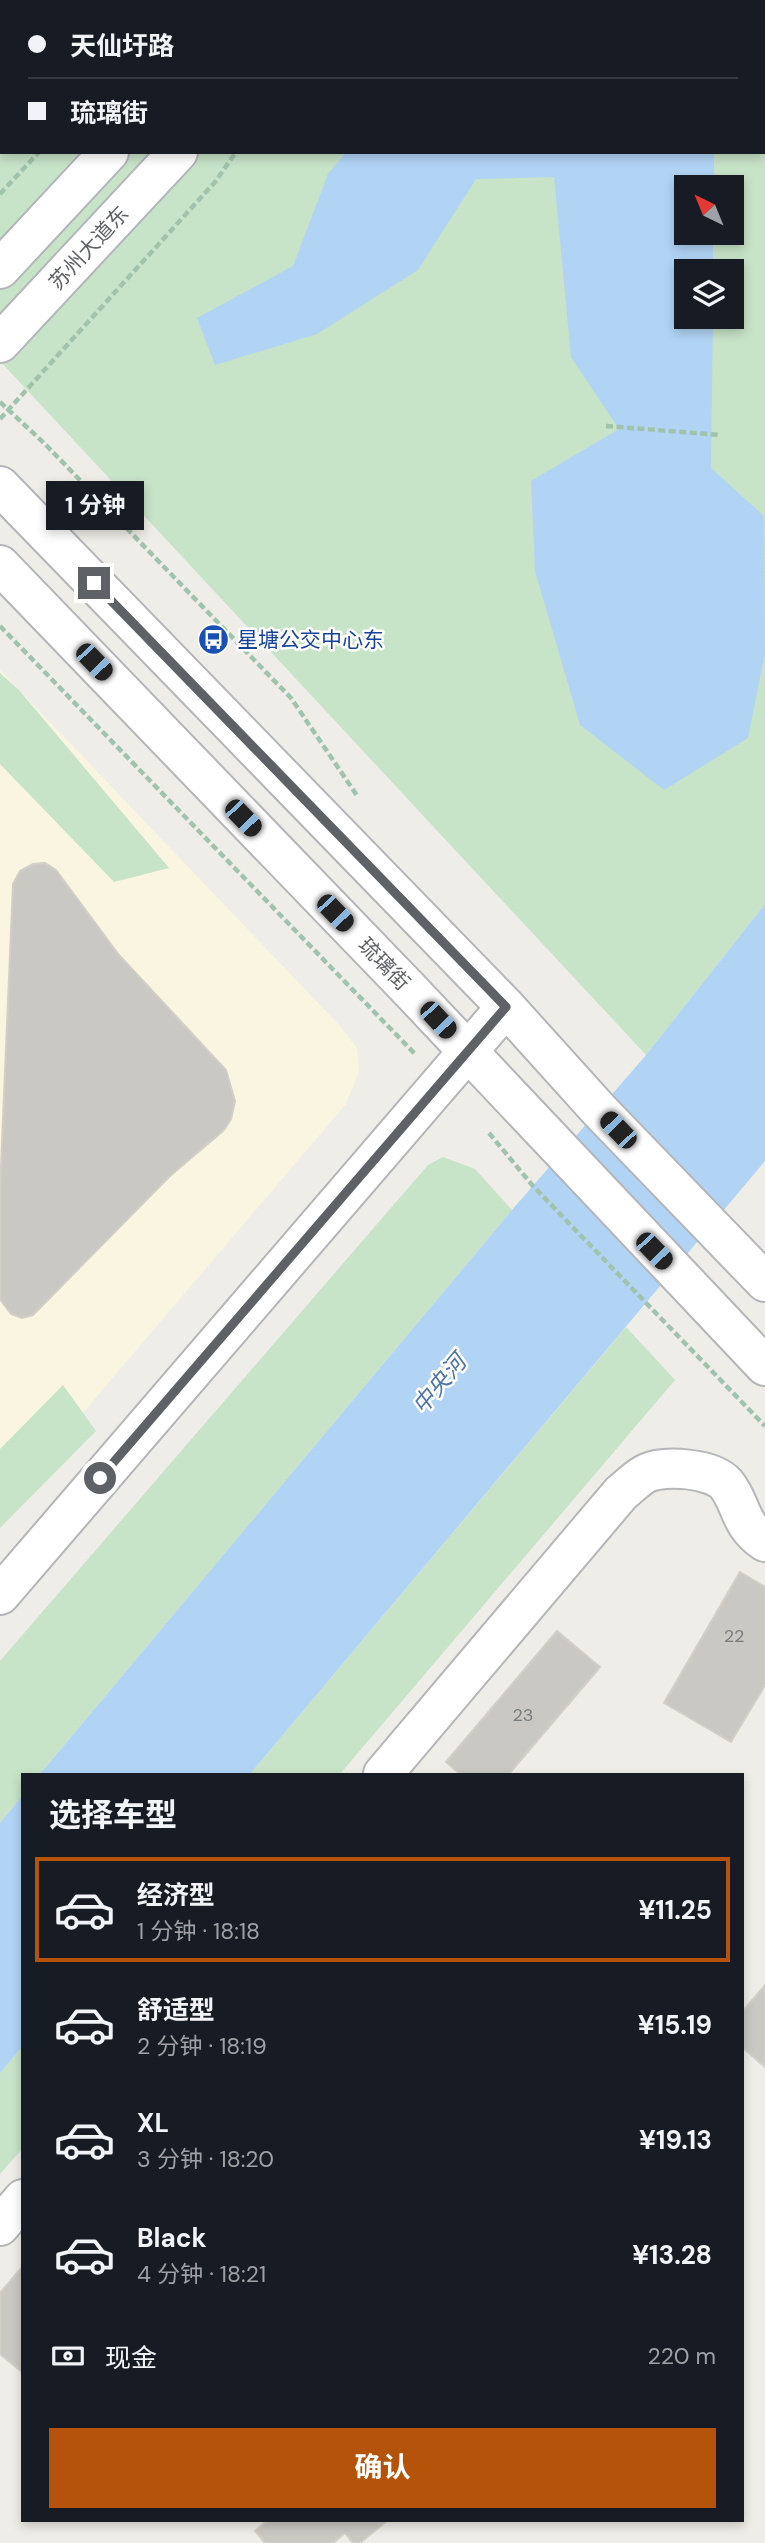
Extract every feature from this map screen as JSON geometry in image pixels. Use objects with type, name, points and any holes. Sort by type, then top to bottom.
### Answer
[{"type":"main road","points":[[0,269],[107,154]]},
{"type":"main road","name":"苏州大道东","points":[[0,344],[176,154]]},
{"type":"main road","points":[[0,486],[506,1007],[599,1110],[765,1282]]},
{"type":"main road","name":"琉璃街","points":[[0,565],[765,1366]]},
{"type":"main road","points":[[0,1595],[506,1007]]},
{"type":"main road","points":[[384,1773],[621,1493],[647,1473],[664,1470],[709,1473],[721,1479],[728,1486],[739,1514],[765,1542]]},
{"type":"main road","points":[[0,2226],[21,2201]]},
{"type":"path","points":[[0,194],[37,154]]},
{"type":"path","points":[[0,419],[215,182],[235,154]]},
{"type":"path","points":[[0,402],[45,444],[291,698],[359,798]]},
{"type":"path","points":[[606,426],[720,435]]},
{"type":"path","points":[[0,626],[441,1082]]},
{"type":"path","points":[[488,1132],[533,1186],[765,1426]]},
{"type":"shaded area","points":[[0,670],[340,1026],[357,1048],[359,1071],[346,1104],[0,1510]]},
{"type":"green space","points":[[0,154],[765,154],[765,904],[646,1055],[0,361]]},
{"type":"green space","points":[[0,673],[19,690],[169,868],[114,882],[0,764]]},
{"type":"green space","points":[[443,1157],[475,1169],[512,1210],[41,1773],[21,1773],[21,1797],[0,1823],[0,1661],[428,1165]]},
{"type":"green space","points":[[626,1327],[675,1380],[341,1773],[251,1773]]},
{"type":"green space","points":[[63,1385],[96,1431],[0,1528],[0,1449]]},
{"type":"green space","points":[[21,2048],[21,2150],[0,2174],[0,2073]]},
{"type":"water","points":[[344,154],[714,154],[714,175],[674,175],[674,245],[713,245],[713,259],[674,259],[674,329],[713,329],[711,468],[764,516],[765,653],[748,738],[664,790],[580,725],[535,571],[531,481],[619,429],[571,357],[554,177],[476,179],[418,270],[317,334],[215,365],[197,318],[293,266],[328,174]]},
{"type":"water","name":"中央河","points":[[765,904],[765,1161],[251,1773],[41,1773],[512,1210],[646,1055]]},
{"type":"water","points":[[21,1797],[21,2048],[0,2073],[0,1823]]},
{"type":"building","points":[[45,863],[56,870],[119,955],[226,1070],[235,1101],[231,1119],[224,1130],[170,1176],[33,1315],[22,1318],[11,1314],[0,1299],[0,1189],[13,884],[20,871],[33,864]]},
{"type":"building","points":[[740,1572],[765,1587],[765,1685],[731,1742],[664,1703]]},
{"type":"building","points":[[557,1631],[600,1667],[510,1773],[459,1773],[446,1762]]},
{"type":"building","points":[[765,1985],[765,2067],[744,2049],[744,2010]]},
{"type":"building","points":[[21,2268],[21,2371],[0,2354],[0,2293]]},
{"type":"building","points":[[266,2522],[386,2522],[360,2543],[353,2543],[345,2533],[333,2543],[265,2543],[255,2531]]},
{"type":"place","name":"星塘公交中心东","points":[[214,640]]},
{"type":"route","points":[[94,583],[506,1007],[100,1478]]}]
